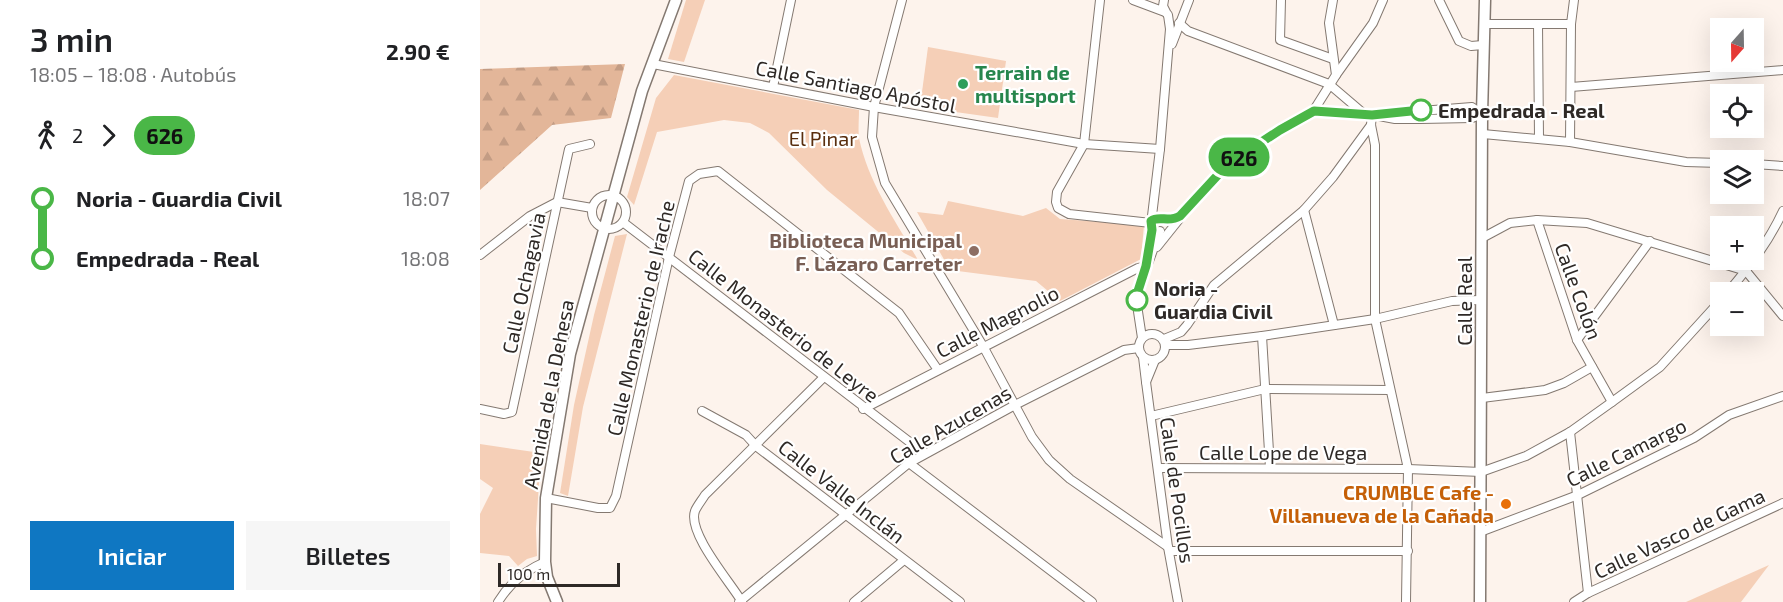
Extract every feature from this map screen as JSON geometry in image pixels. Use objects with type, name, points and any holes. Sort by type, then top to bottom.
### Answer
[{"type":"street","points":[[773,87],[791,0]]},
{"type":"street","points":[[902,0],[874,107],[872,136],[885,183],[983,346],[1032,437],[1049,460],[1063,473],[1168,549],[1408,551]]},
{"type":"street","points":[[1100,0],[1084,144],[1057,192],[1056,202],[1058,208],[1070,214],[1175,226]]},
{"type":"street","points":[[1133,0],[1181,18]]},
{"type":"street","points":[[1152,254],[1156,225],[1154,203],[1170,29],[1164,0]]},
{"type":"street","points":[[1168,54],[1189,0]]},
{"type":"street","points":[[1281,0],[1280,40],[1333,59]]},
{"type":"street","points":[[1333,0],[1329,23],[1336,75]]},
{"type":"street","points":[[1146,266],[1152,254],[1183,213],[1228,164],[1314,111],[1329,84],[1373,23],[1383,0]]},
{"type":"street","points":[[1439,0],[1459,41],[1471,45],[1483,45]]},
{"type":"street","name":"Calle Real","points":[[1480,602],[1482,398],[1480,300],[1485,0]]},
{"type":"street","points":[[1570,142],[1571,24],[1574,0]]},
{"type":"street","name":"Avenida de la Dehesa","points":[[557,602],[545,562],[546,498],[570,354],[642,91],[675,1]]},
{"type":"street","points":[[1181,18],[1188,31],[1329,84],[1367,114],[1375,145],[1375,318],[1408,469],[1406,602]]},
{"type":"street","points":[[1485,24],[1571,24]]},
{"type":"street","points":[[1538,24],[1539,138]]},
{"type":"street","name":"Calle Santiago Apóstol","points":[[653,64],[874,107],[1084,144],[1160,149]]},
{"type":"street","points":[[1570,87],[1783,70]]},
{"type":"street","points":[[1314,111],[1367,114],[1395,119],[1472,118],[1482,114]]},
{"type":"street","points":[[1165,342],[1181,332],[1214,285],[1304,210],[1356,148],[1371,125]]},
{"type":"street","points":[[1483,134],[1539,138],[1649,157],[1710,162]]},
{"type":"street","name":"Calle Ochagavia","points":[[480,409],[504,414],[512,412],[569,149],[590,144]]},
{"type":"street","points":[[1356,148],[1375,145]]},
{"type":"street","points":[[1764,165],[1783,166]]},
{"type":"street","name":"Calle Monasterio de Irache","points":[[546,498],[598,508],[610,508],[616,496],[669,257],[689,182],[699,174],[718,171],[899,313],[938,370]]},
{"type":"street","points":[[613,195],[622,200],[627,213],[624,223],[615,229],[603,229],[593,219],[592,207],[597,199],[613,195]]},
{"type":"street","points":[[480,255],[530,216],[557,202],[592,207]]},
{"type":"street","points":[[1304,210],[1334,325]]},
{"type":"street","points":[[1764,247],[1783,212]]},
{"type":"street","points":[[1156,225],[1174,219],[1183,213]]},
{"type":"street","points":[[1482,238],[1510,223],[1537,220],[1587,223],[1710,259]]},
{"type":"street","name":"Calle Colón","points":[[1537,220],[1577,340],[1612,402]]},
{"type":"street","name":"Calle Monasterio de Leyre","points":[[624,223],[863,409],[924,453]]},
{"type":"street","points":[[1155,360],[1143,357],[1139,348],[1142,338],[1137,300],[1156,225]]},
{"type":"street","points":[[1577,340],[1650,241]]},
{"type":"street","name":"Calle Magnolio","points":[[863,409],[983,346],[1146,266]]},
{"type":"street","points":[[1736,282],[1746,270],[1783,316]]},
{"type":"street","points":[[1142,338],[1149,333],[1158,334],[1165,342],[1188,345],[1334,325],[1452,301],[1480,300]]},
{"type":"street","points":[[1481,472],[1526,456],[1570,432],[1660,367],[1710,312]]},
{"type":"street","points":[[1181,332],[1188,345]]},
{"type":"street","points":[[1262,336],[1270,468]]},
{"type":"street","points":[[1146,382],[1155,360],[1164,354],[1165,342]]},
{"type":"street","name":"Calle Azucenas","points":[[741,601],[924,453],[1124,350],[1139,348]]},
{"type":"street","name":"Calle de Pocillos","points":[[1143,357],[1168,549],[1178,602]]},
{"type":"street","points":[[1482,398],[1545,390],[1564,383],[1592,367]]},
{"type":"street","points":[[741,601],[707,551],[694,524],[695,512],[705,495],[823,378]]},
{"type":"street","points":[[1151,416],[1265,389],[1390,390]]},
{"type":"street","name":"Calle Camargo","points":[[1480,532],[1578,495],[1694,438],[1729,415],[1783,396]]},
{"type":"street","name":"Calle Valle Inclán","points":[[702,411],[746,435],[756,446],[960,602]]},
{"type":"street","points":[[1570,432],[1588,592]]},
{"type":"street","points":[[909,463],[1092,602]]},
{"type":"street","name":"Calle Lope de Vega","points":[[1158,468],[1408,469],[1481,472]]},
{"type":"street","name":"Calle Vasco de Gama","points":[[1574,602],[1588,592],[1783,503]]},
{"type":"street","points":[[854,602],[904,560]]},
{"type":"street","points":[[498,602],[503,594],[529,569],[545,562]]},
{"type":"green space","points":[[686,0],[705,0],[684,62],[668,59]]},
{"type":"green space","name":"Terrain de multisport","points":[[928,47],[1006,61],[998,118],[920,107]]},
{"type":"green space","points":[[625,64],[611,118],[552,125],[480,190],[480,69]]},
{"type":"green space","name":"El Pinar","points":[[674,75],[859,110],[859,138],[869,170],[918,260],[904,253],[827,190],[769,133],[750,123],[724,120],[657,132],[634,205],[627,197],[656,98]]},
{"type":"green space","points":[[948,201],[1023,216],[1046,208],[1060,219],[1144,225],[1141,259],[1060,301],[1036,281],[950,270],[917,212],[943,215]]},
{"type":"green space","points":[[627,234],[583,407],[568,496],[560,493],[574,405],[594,315],[615,236]]},
{"type":"green space","points":[[480,444],[541,453],[536,529],[537,556],[527,559],[518,566],[509,556],[480,553],[480,514],[493,488],[480,479]]},
{"type":"green space","points":[[1769,565],[1741,602],[1686,602]]},
{"type":"bus line","name":"626","points":[[1137,300],[1146,266],[1152,230],[1151,221],[1157,218],[1171,220],[1180,216],[1228,164],[1314,111],[1372,115],[1421,110]]},
{"type":"place","name":"Terrain de multisport","points":[[963,84]]},
{"type":"place","name":"Empedrada - Real","points":[[1421,110]]},
{"type":"place","name":"Biblioteca Municipal F. Lázaro Carreter","points":[[974,251]]},
{"type":"place","name":"Noria - Guardia Civil","points":[[1137,300]]},
{"type":"place","name":"CRUMBLE Cafe - Villanueva de la Cañada","points":[[1506,504]]}]
